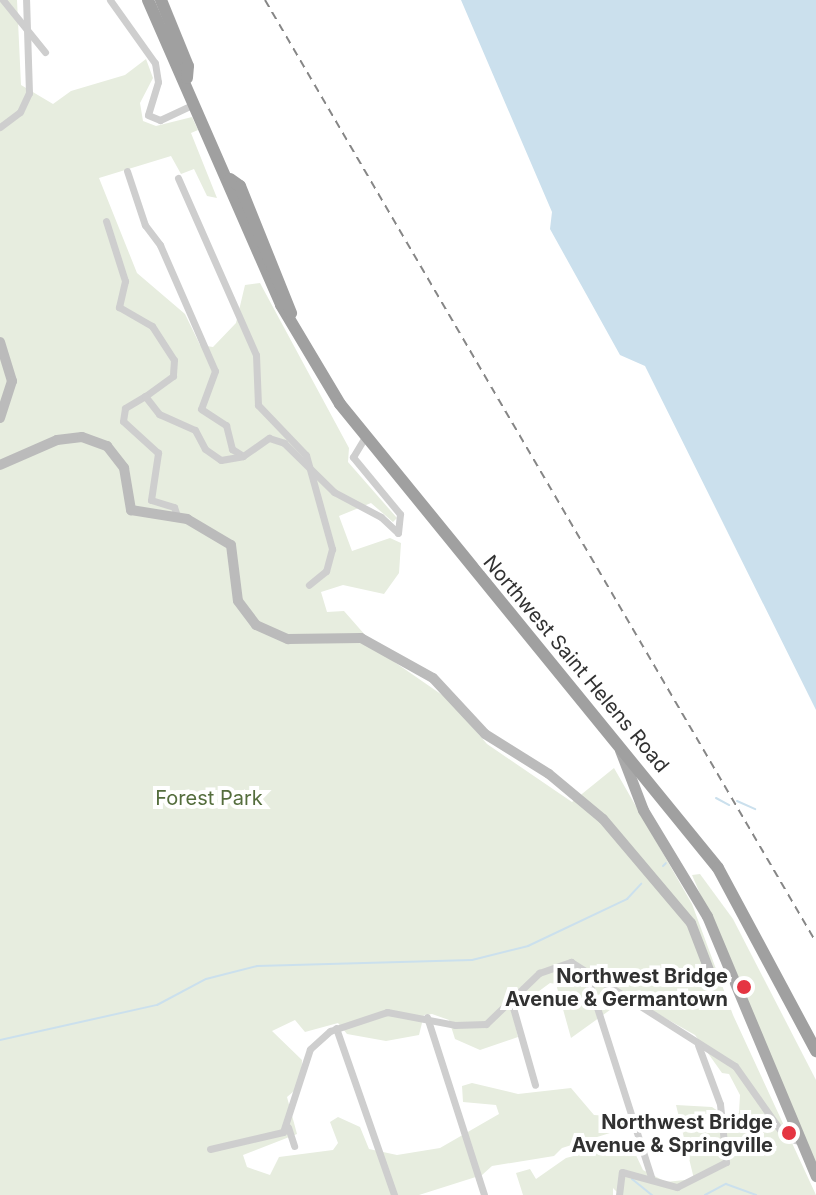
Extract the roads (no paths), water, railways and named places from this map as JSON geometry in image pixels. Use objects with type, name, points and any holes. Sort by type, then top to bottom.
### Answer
[{"type":"highway","name":"Northwest Saint Helens Road","points":[[148,0],[177,70],[187,78]]},
{"type":"highway","name":"Northwest Saint Helens Road","points":[[161,0],[188,66],[187,78],[266,272],[364,439],[669,808],[751,921],[816,1051]]},
{"type":"main road","points":[[0,342],[12,381],[0,418]]},
{"type":"main road","points":[[0,465],[57,440],[90,438],[121,461],[131,510],[177,516],[217,531],[231,545],[238,601],[264,632],[288,639],[346,635],[386,649],[433,678],[485,734],[563,785],[603,819],[685,915],[711,975],[732,976]]},
{"type":"main road","points":[[619,745],[658,834],[707,916],[816,1176]]},
{"type":"main road","points":[[658,834],[669,808]]},
{"type":"street","points":[[3,0],[45,52]]},
{"type":"street","points":[[0,127],[20,112],[29,93],[26,0]]},
{"type":"street","points":[[110,0],[155,63],[158,82],[148,115],[160,120],[197,103]]},
{"type":"street","points":[[127,171],[145,225],[214,367],[201,409],[226,425],[232,449],[243,456]]},
{"type":"street","points":[[178,178],[256,355],[258,405],[299,442],[311,471],[332,549],[326,571],[309,585]]},
{"type":"street","points":[[106,221],[125,281],[119,307],[161,335],[176,368],[145,396],[125,408],[123,421],[158,453],[151,500],[174,507],[177,516]]},
{"type":"street","points":[[145,396],[159,414],[195,430],[216,458],[243,456],[273,438],[311,471],[400,532],[400,514],[354,460],[364,439]]},
{"type":"street","points":[[294,1146],[288,1127],[310,1049],[336,1028],[387,1012],[486,1024],[512,1004],[554,963],[571,962],[735,1066],[785,1137],[801,1142]]},
{"type":"street","points":[[586,973],[652,1180]]},
{"type":"street","points":[[512,1004],[535,1085]]},
{"type":"street","points":[[427,1017],[484,1195]]},
{"type":"street","points":[[336,1028],[394,1195]]},
{"type":"street","points":[[619,1195],[622,1172],[677,1187],[694,1184],[726,1162],[720,1104],[698,1045]]},
{"type":"street","points":[[210,1149],[288,1127]]},
{"type":"water","points":[[461,0],[816,0],[816,710],[645,366],[620,355],[550,229],[552,212]]},
{"type":"waterway","points":[[716,798],[729,805]]},
{"type":"waterway","points":[[737,801],[755,809]]},
{"type":"waterway","points":[[663,866],[666,863]]},
{"type":"waterway","points":[[0,1040],[157,1005],[206,979],[257,966],[472,960],[528,946],[627,899],[641,884]]},
{"type":"waterway","points":[[632,1179],[652,1195]]},
{"type":"waterway","points":[[705,1195],[726,1184],[756,1195]]},
{"type":"railway","points":[[265,0],[816,942]]},
{"type":"place","name":"Northwest Bridge Avenue & Germantown","points":[[744,987]]},
{"type":"place","name":"Northwest Bridge Avenue & Springville","points":[[789,1133]]},
{"type":"park label","name":"Forest Park","points":[[209,798]]}]
